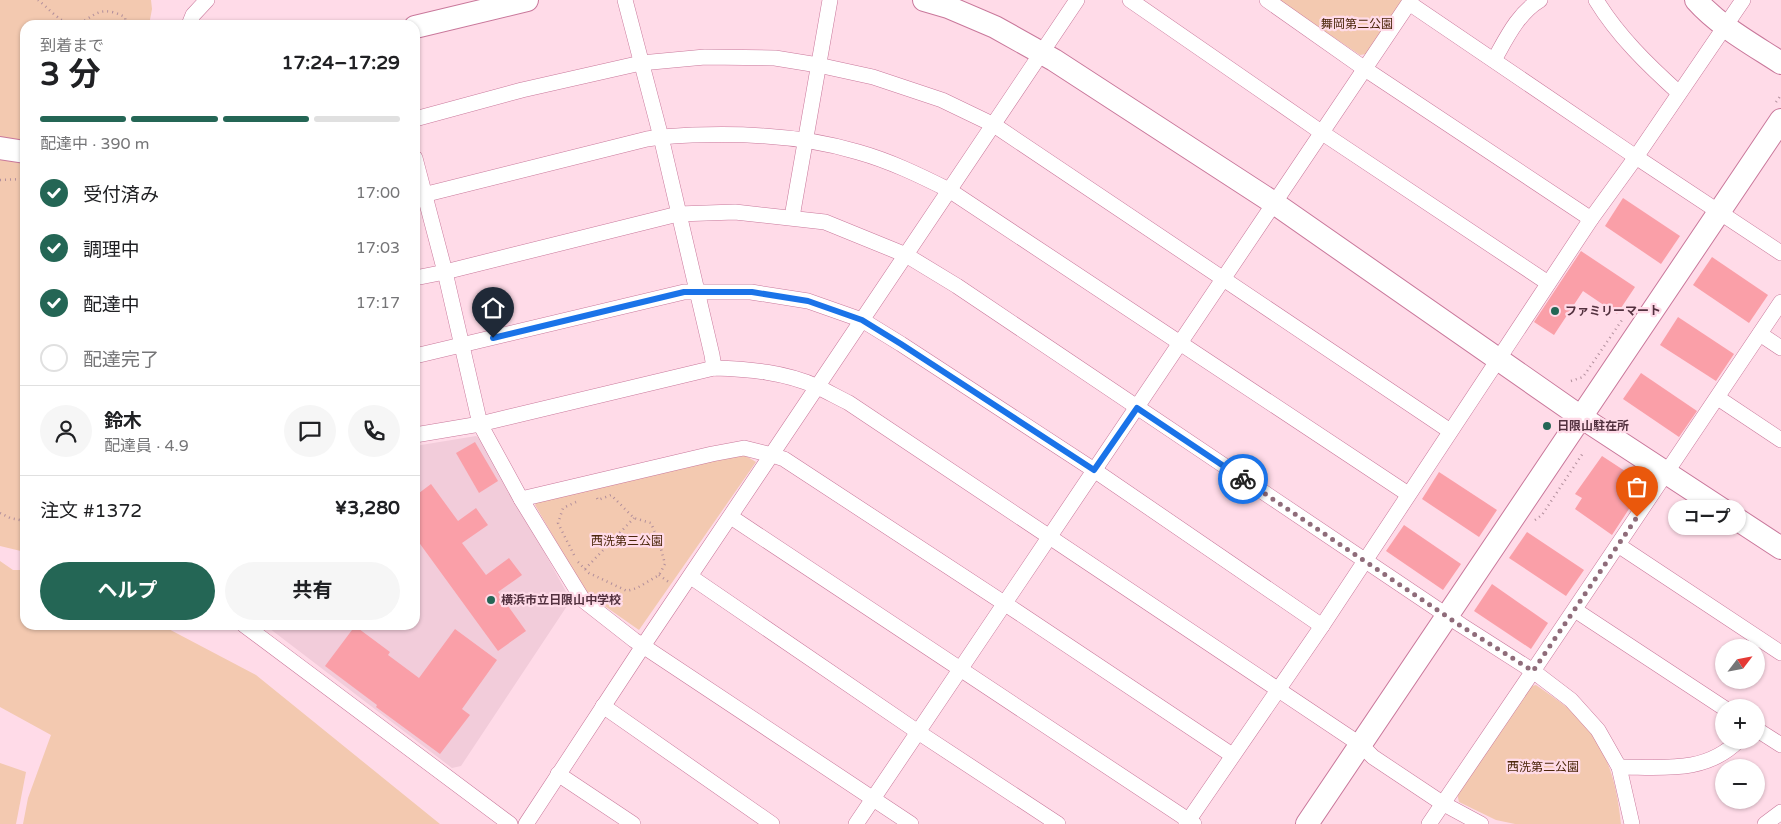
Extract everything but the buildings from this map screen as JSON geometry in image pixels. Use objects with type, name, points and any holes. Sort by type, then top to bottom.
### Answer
[{"type":"street","points":[[192,20],[193,15],[207,0]]},
{"type":"street","points":[[420,26],[527,0]]},
{"type":"street","points":[[625,0],[661,137],[714,368]]},
{"type":"street","points":[[792,217],[830,0]]},
{"type":"street","points":[[924,0],[948,7],[995,27],[1041,53],[1274,203],[1581,417],[1781,548]]},
{"type":"street","points":[[526,824],[643,646],[1077,0]]},
{"type":"street","points":[[1130,0],[1322,132],[1548,283]]},
{"type":"street","points":[[1267,0],[1365,69],[1591,219]]},
{"type":"street","points":[[1494,60],[1515,24],[1540,0]]},
{"type":"street","points":[[1596,0],[1643,60],[1679,93]]},
{"type":"street","points":[[1696,0],[1725,25],[1781,63]]},
{"type":"street","points":[[731,517],[1190,823],[1232,755],[1322,626],[1591,219],[1636,157],[1743,0]]},
{"type":"street","points":[[856,824],[1410,2],[1636,157],[1781,253]]},
{"type":"street","points":[[420,118],[522,90],[642,62],[705,57],[775,58],[873,77],[942,100],[994,125],[1450,431]]},
{"type":"street","points":[[1307,824],[1781,120]]},
{"type":"street","points":[[911,824],[643,646],[583,600],[522,500],[480,424],[446,272],[420,196],[661,137],[759,135],[806,140],[866,154],[908,169],[949,190],[1408,494]]},
{"type":"street","points":[[0,148],[20,151]]},
{"type":"street","points":[[420,277],[678,214],[735,212],[825,222],[906,255],[957,286],[1364,560],[1533,671],[1571,700],[1598,730],[1619,767],[1632,824]]},
{"type":"street","points":[[420,355],[696,290],[752,292],[808,301],[862,320],[901,344],[1094,470],[1322,626]]},
{"type":"street","points":[[1429,824],[1781,302]]},
{"type":"street","points":[[1760,334],[1781,348]]},
{"type":"street","points":[[420,434],[480,424],[714,368],[744,369],[780,374],[817,386],[849,403],[1048,538],[1361,745],[1373,756],[1442,803],[1482,824]]},
{"type":"street","points":[[1718,398],[1781,440]]},
{"type":"street","points":[[522,500],[703,456],[744,448],[784,459],[1005,603],[1232,755]]},
{"type":"street","points":[[1618,545],[1781,653]]},
{"type":"street","points":[[691,577],[918,732],[1058,824]]},
{"type":"street","points":[[1575,610],[1715,702]]},
{"type":"street","points":[[251,630],[510,824]]},
{"type":"street","points":[[603,706],[772,824]]},
{"type":"street","points":[[1765,735],[1781,745]]},
{"type":"street","points":[[1619,767],[1675,768],[1705,763],[1728,749]]},
{"type":"street","points":[[558,774],[632,824]]},
{"type":"street","points":[[1765,824],[1781,812]]},
{"type":"path","points":[[38,0],[63,20]]},
{"type":"path","points":[[84,20],[96,10],[114,9],[125,17],[125,20]]},
{"type":"path","points":[[0,180],[20,179]]},
{"type":"path","points":[[579,501],[563,508],[558,523],[577,560],[589,573],[627,591],[637,588],[659,575],[665,564],[651,523],[634,518],[611,495],[598,500],[590,483]]},
{"type":"path","points":[[0,513],[10,518],[20,519]]},
{"type":"path","points":[[585,569],[634,518]]},
{"type":"shaded area","name":"横浜市立日限山中学校","points":[[476,436],[482,440],[568,595],[567,606],[461,766],[452,768],[272,630],[420,630],[420,445]]},
{"type":"green space","points":[[0,0],[151,0],[150,20],[20,20],[20,551],[0,546]]},
{"type":"green space","name":"舞岡第二公園","points":[[1278,0],[1402,0],[1366,54],[1360,55]]},
{"type":"green space","name":"西洗第三公園","points":[[746,456],[756,462],[639,630],[586,593],[535,505],[538,500],[721,457]]},
{"type":"green space","points":[[0,561],[13,570],[20,570],[20,630],[170,630],[256,675],[440,824],[23,824],[28,798],[51,735],[0,707]]},
{"type":"green space","name":"西洗第二公園","points":[[1536,685],[1581,720],[1600,747],[1612,775],[1621,824],[1515,824],[1496,820],[1459,802],[1457,793],[1528,687]]},
{"type":"green space","points":[[0,763],[26,772],[16,824],[0,824]]},
{"type":"way so far","points":[[1243,479],[1461,626],[1533,671],[1637,517]]},
{"type":"place","name":"ファミリーマート","points":[[1555,311]]},
{"type":"place","name":"日限山駐在所","points":[[1547,426]]},
{"type":"place","name":"コープ","points":[[1637,517]]},
{"type":"place","name":"横浜市立日限山中学校","points":[[491,600]]},
{"type":"route","points":[[493,338],[696,290],[752,292],[808,301],[862,320],[1094,470],[1137,408],[1243,479]]}]
